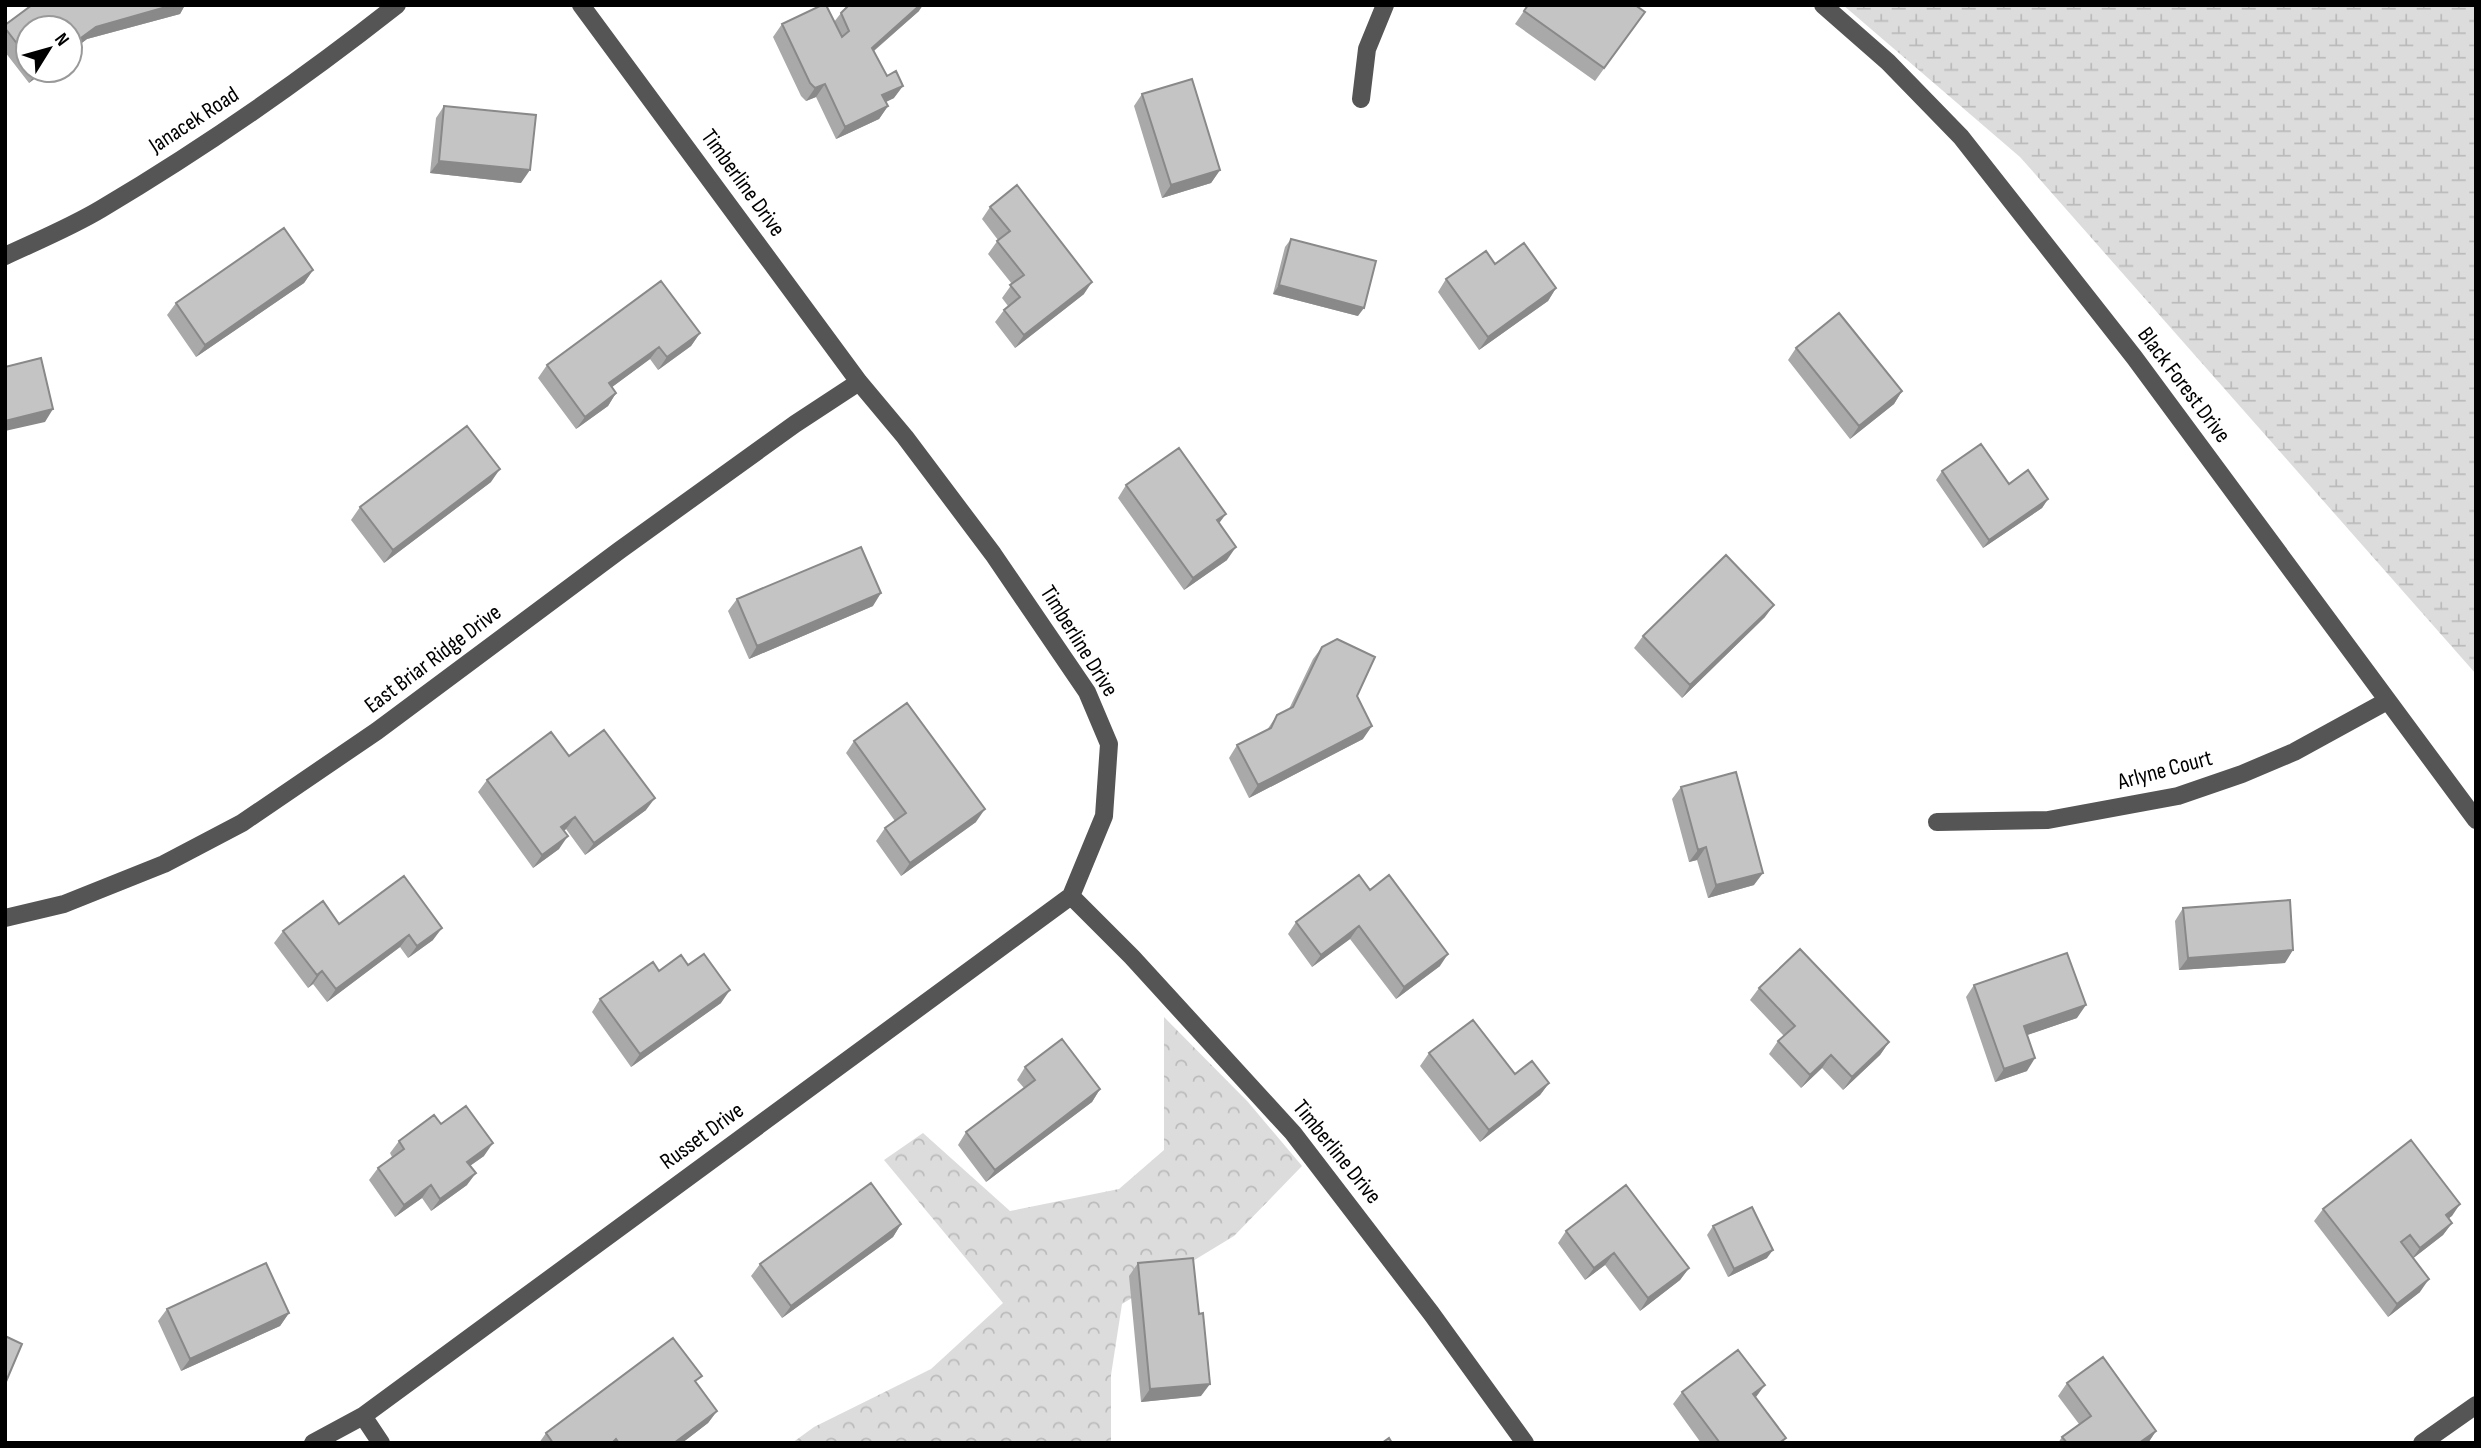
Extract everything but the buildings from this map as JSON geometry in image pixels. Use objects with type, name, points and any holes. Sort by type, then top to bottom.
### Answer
[{"type":"street","name":"Janacek Road","points":[[5,257],[99,210],[222,132],[345,46],[397,5]]},
{"type":"street","name":"Timberline Drive","points":[[581,5],[859,382],[905,437],[993,554],[1087,691],[1109,744],[1104,816],[1071,895],[1132,957],[1293,1133],[1431,1313],[1525,1443]]},
{"type":"street","points":[[1360,99],[1367,49],[1385,5]]},
{"type":"street","name":"Black Forest Drive","points":[[1823,5],[1888,62],[1961,137],[2134,357],[2476,820]]},
{"type":"street","name":"East Briar Ridge Drive","points":[[5,918],[64,904],[164,864],[242,824],[377,731],[795,424],[859,382]]},
{"type":"street","name":"Arlyne Court","points":[[1937,822],[2048,820],[2178,796],[2242,774],[2294,752],[2387,701]]},
{"type":"street","name":"Russet Drive","points":[[313,1443],[363,1416],[1071,895]]},
{"type":"street","points":[[2422,1443],[2476,1405]]},
{"type":"street","points":[[363,1416],[381,1443]]},
{"type":"green space","points":[[1843,5],[2476,5],[2476,674],[2020,157]]},
{"type":"green space","points":[[1164,1017],[1248,1102],[1302,1166],[1234,1236],[1122,1304],[1111,1375],[1111,1443],[792,1443],[814,1427],[931,1369],[1003,1303],[884,1160],[923,1133],[1010,1211],[1119,1189],[1164,1150]]}]
